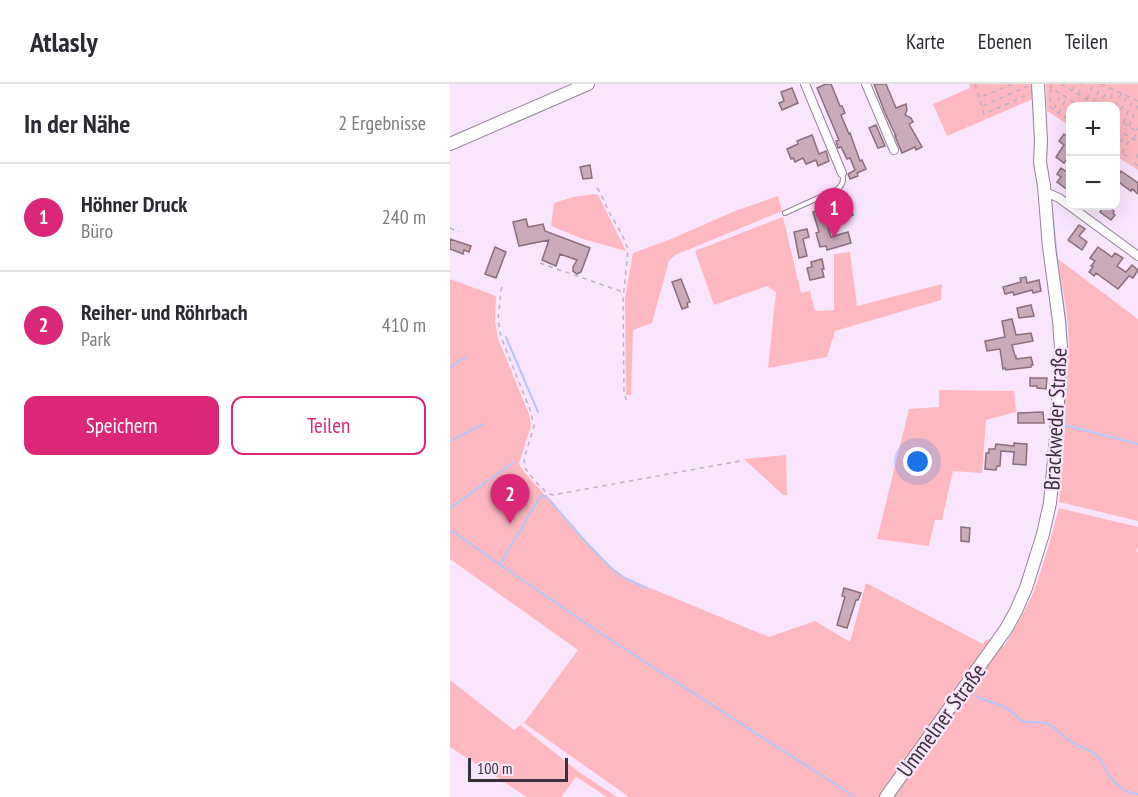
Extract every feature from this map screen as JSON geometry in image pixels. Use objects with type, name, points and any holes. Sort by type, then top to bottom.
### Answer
[{"type":"main road","points":[[450,144],[588,84]]},
{"type":"main road","name":"Brackweder Straße","points":[[997,642],[1016,611],[1026,588],[1050,503],[1054,470],[1061,348],[1044,190],[1045,152],[1041,141],[1033,85]]},
{"type":"main road","name":"Ummelner Straße","points":[[886,797],[997,642]]},
{"type":"street","points":[[805,84],[842,173]]},
{"type":"street","points":[[866,84],[894,150]]},
{"type":"street","points":[[1044,190],[1059,198],[1138,256]]},
{"type":"lane","points":[[785,213],[838,189],[843,184],[842,173]]},
{"type":"path","points":[[975,84],[984,114],[1029,94]]},
{"type":"path","points":[[983,96],[1012,84]]},
{"type":"path","points":[[1051,84],[1050,107],[1065,117]]},
{"type":"path","points":[[1061,84],[1090,102]]},
{"type":"path","points":[[1073,91],[1074,84]]},
{"type":"path","points":[[1079,95],[1081,84]]},
{"type":"path","points":[[1086,100],[1094,84]]},
{"type":"path","points":[[1094,102],[1101,84],[1138,101]]},
{"type":"path","points":[[982,106],[1033,85]]},
{"type":"path","points":[[1051,88],[1073,102]]},
{"type":"path","points":[[1100,102],[1109,88]]},
{"type":"path","points":[[1108,102],[1114,90]]},
{"type":"path","points":[[1117,102],[1121,93]]},
{"type":"path","points":[[1054,110],[1061,94]]},
{"type":"path","points":[[1120,111],[1127,96]]},
{"type":"path","points":[[1059,113],[1067,98]]},
{"type":"path","points":[[1123,123],[1133,99]]},
{"type":"path","points":[[1129,127],[1138,105]]},
{"type":"path","points":[[1120,121],[1137,132]]},
{"type":"path","points":[[1134,140],[1138,128]]},
{"type":"path","points":[[1120,132],[1138,142]]},
{"type":"path","points":[[1120,142],[1124,135]]},
{"type":"path","points":[[1128,157],[1122,153],[1130,138]]},
{"type":"path","points":[[1138,154],[1135,164],[1138,166]]},
{"type":"path","points":[[597,188],[628,250],[624,292],[624,391],[626,400]]},
{"type":"path","points":[[450,228],[459,232]]},
{"type":"path","points":[[540,263],[624,292]]},
{"type":"path","points":[[502,287],[498,320],[501,338],[531,412],[534,426],[524,459],[525,468],[547,493],[553,495],[740,461]]},
{"type":"shaded area","points":[[969,84],[1032,84],[1033,99],[947,136],[933,104],[970,88]]},
{"type":"shaded area","points":[[1046,84],[1138,84],[1138,170],[1120,159],[1120,102],[1066,102],[1066,123],[1047,111]]},
{"type":"shaded area","points":[[598,195],[626,251],[583,239],[551,226],[554,203]]},
{"type":"shaded area","points":[[778,196],[782,211],[675,255],[669,261],[652,323],[633,330],[631,395],[626,395],[625,298],[633,253]]},
{"type":"shaded area","points":[[783,217],[801,293],[810,291],[815,311],[834,310],[834,254],[850,252],[857,306],[942,284],[941,300],[835,331],[827,357],[768,368],[776,292],[767,286],[714,305],[695,251]]},
{"type":"shaded area","points":[[1058,259],[1138,319],[1138,443],[1065,424],[1069,343]]},
{"type":"shaded area","points":[[450,279],[496,296],[495,321],[498,339],[529,414],[531,426],[519,464],[576,532],[595,552],[626,578],[769,637],[815,621],[850,642],[866,583],[983,644],[986,640],[991,639],[1004,646],[1033,593],[1059,508],[1138,527],[1136,552],[1138,552],[1138,797],[629,797],[524,723],[578,650],[450,559]]},
{"type":"shaded area","points":[[939,390],[1014,391],[1016,412],[986,420],[982,473],[953,471],[942,520],[935,520],[929,546],[877,539],[909,409],[939,407]]},
{"type":"shaded area","points":[[1065,426],[1138,445],[1138,521],[1059,502]]},
{"type":"shaded area","points":[[786,455],[787,495],[783,495],[744,459]]},
{"type":"shaded area","points":[[450,680],[514,730],[520,725],[579,772],[617,797],[607,797],[576,777],[561,797],[527,797],[450,747]]},
{"type":"building","points":[[831,84],[842,106],[845,113],[841,115],[860,161],[862,160],[866,169],[850,179],[848,174],[855,170],[850,158],[847,159],[841,147],[838,148],[836,141],[839,140],[817,88]]},
{"type":"building","points":[[874,84],[886,84],[896,108],[906,104],[905,115],[911,118],[913,122],[909,124],[922,147],[916,150],[915,147],[902,153]]},
{"type":"building","points":[[792,88],[798,103],[782,110],[779,103],[784,101],[781,92]]},
{"type":"building","points":[[876,125],[885,146],[878,148],[869,128]]},
{"type":"building","points":[[1064,134],[1066,136],[1066,160],[1064,163],[1056,157],[1064,145],[1059,141]]},
{"type":"building","points":[[812,135],[819,154],[826,151],[829,161],[818,166],[816,160],[806,164],[803,158],[795,162],[793,158],[791,159],[787,149],[798,144],[797,141]]},
{"type":"building","points":[[590,165],[592,178],[583,179],[580,167]]},
{"type":"building","points":[[1061,168],[1066,172],[1066,188],[1057,182],[1061,177],[1057,174]]},
{"type":"building","points":[[1121,171],[1138,183],[1138,194],[1120,183]]},
{"type":"building","points":[[845,198],[853,215],[841,220],[833,203]]},
{"type":"building","points":[[822,209],[831,237],[848,232],[851,243],[827,250],[826,246],[820,247],[816,233],[819,232],[813,212]]},
{"type":"building","points":[[1113,210],[1115,215],[1111,220],[1100,212]]},
{"type":"building","points":[[526,219],[528,227],[543,224],[545,231],[590,248],[581,272],[577,274],[573,271],[577,260],[560,254],[556,266],[542,260],[549,240],[519,246],[513,222]]},
{"type":"building","points":[[1079,225],[1085,229],[1079,236],[1087,242],[1082,250],[1068,240]]},
{"type":"building","points":[[807,229],[809,237],[803,239],[807,256],[799,258],[794,232]]},
{"type":"building","points":[[450,239],[471,246],[469,252],[464,250],[463,254],[450,249]]},
{"type":"building","points":[[495,247],[506,252],[496,278],[485,274]]},
{"type":"building","points":[[1098,247],[1112,257],[1115,253],[1123,258],[1117,266],[1126,272],[1132,265],[1138,270],[1133,278],[1129,276],[1118,289],[1096,273],[1094,276],[1089,272],[1095,261],[1090,258]]},
{"type":"building","points":[[822,259],[824,277],[810,280],[807,268],[812,267],[811,262]]},
{"type":"building","points":[[1026,277],[1027,283],[1039,280],[1041,291],[1005,294],[1003,287],[1021,282],[1020,278]]},
{"type":"building","points":[[681,279],[690,302],[687,303],[688,307],[682,309],[672,282]]},
{"type":"building","points":[[1031,305],[1034,316],[1019,318],[1017,308]]},
{"type":"building","points":[[1012,319],[1016,335],[1031,333],[1033,341],[1012,345],[1016,359],[1031,357],[1033,365],[1031,367],[1003,369],[1000,349],[987,351],[985,341],[1005,337],[1002,321]]},
{"type":"building","points":[[1030,378],[1047,378],[1046,389],[1030,386]]},
{"type":"building","points":[[1043,412],[1044,423],[1018,423],[1018,413]]},
{"type":"building","points":[[1014,443],[1027,444],[1026,465],[1013,464],[1014,452],[1001,451],[1000,466],[997,466],[996,470],[985,469],[986,453],[989,453],[989,449],[995,449],[996,444],[1014,446]]},
{"type":"building","points":[[961,527],[970,528],[969,542],[961,541]]},
{"type":"building","points":[[844,588],[861,593],[856,600],[847,628],[837,625],[845,597],[842,596]]},
{"type":"waterway","points":[[1052,211],[1067,347],[1064,425],[1138,444]]},
{"type":"waterway","points":[[506,337],[538,412]]},
{"type":"waterway","points":[[450,367],[466,357]]},
{"type":"waterway","points":[[450,441],[483,424]]},
{"type":"waterway","points":[[450,508],[514,462]]},
{"type":"waterway","points":[[500,564],[538,500],[541,496],[546,496],[611,568],[646,588]]},
{"type":"waterway","points":[[450,530],[597,631],[855,797]]},
{"type":"waterway","points":[[974,695],[1005,707],[1022,721],[1042,722],[1053,727],[1071,742],[1096,755],[1108,774],[1121,788],[1138,794]]},
{"type":"place","name":"Höhner Druck","points":[[834,238]]},
{"type":"place","name":"Reiher- und Röhrbach","points":[[510,524]]}]
